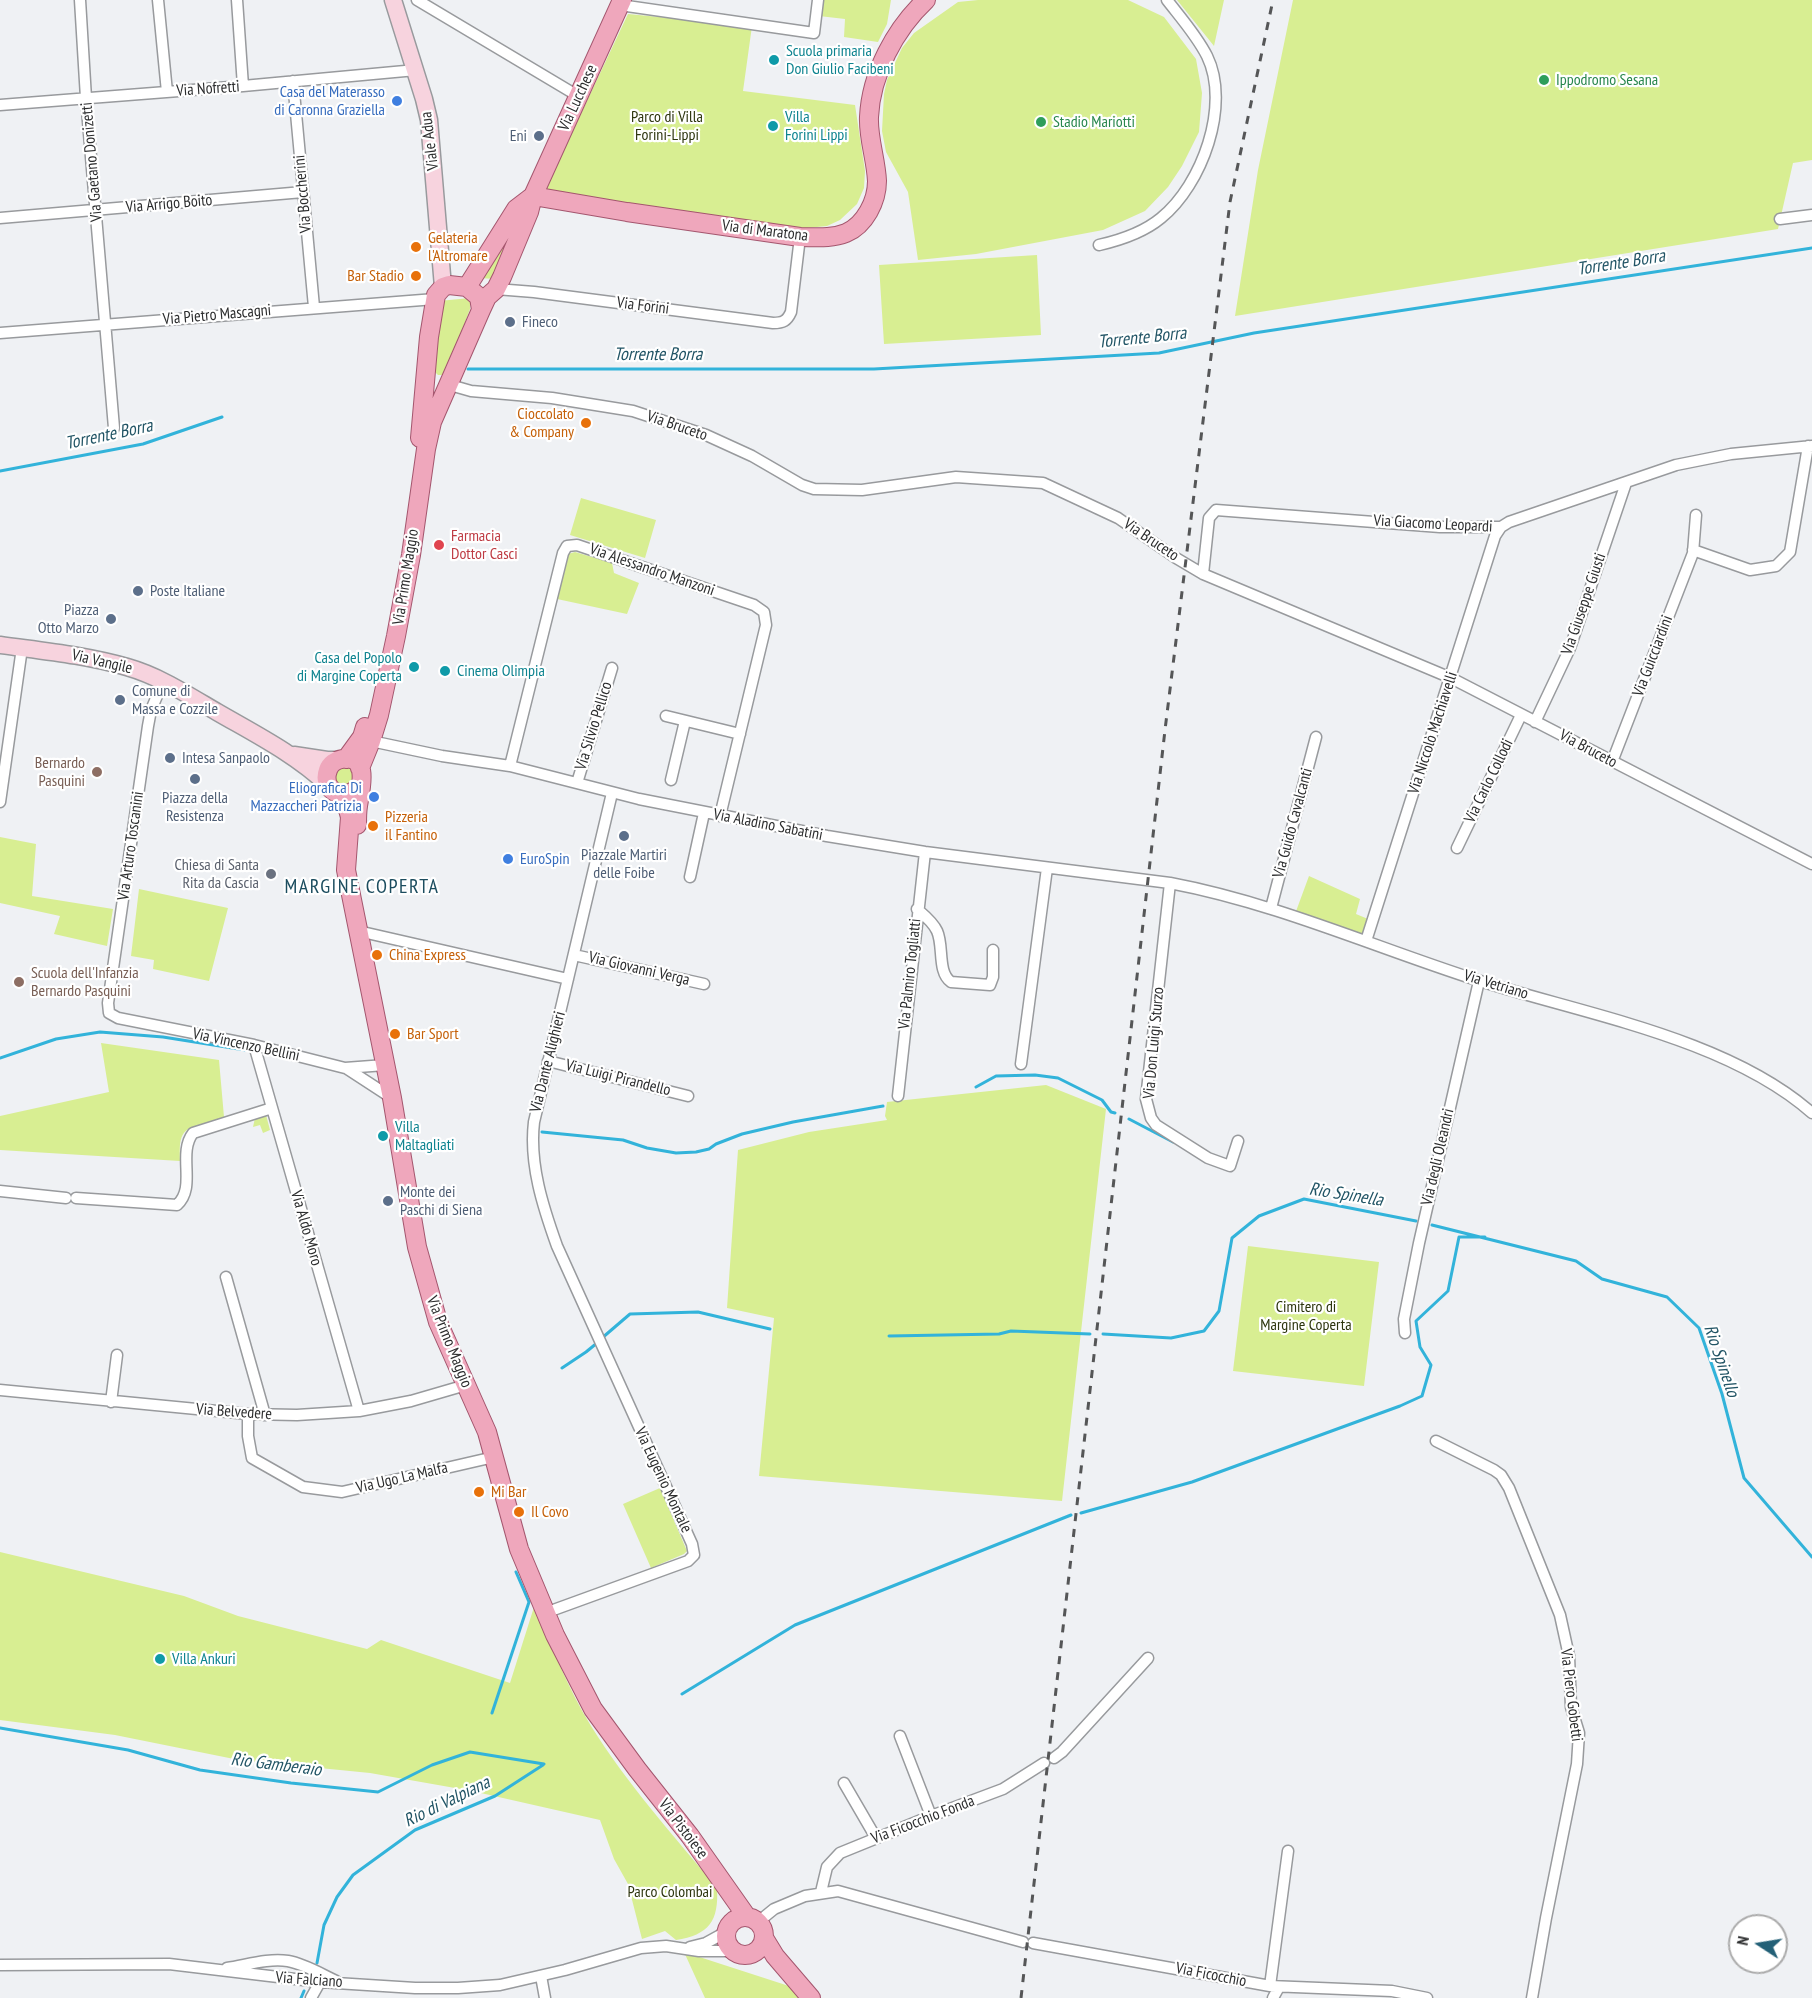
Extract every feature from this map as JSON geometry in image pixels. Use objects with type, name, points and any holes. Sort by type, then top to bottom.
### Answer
[{"type":"main road","name":"Via di Maratona","points":[[533,196],[800,237],[824,237],[846,233],[855,227],[873,203],[877,182],[869,117],[873,89],[878,74],[901,28],[926,0]]},
{"type":"main road","name":"Via Lucchese","points":[[481,310],[487,297],[496,289],[529,212],[533,196],[621,2]]},
{"type":"main road","points":[[467,286],[516,209],[533,196]]},
{"type":"main road","points":[[456,284],[467,286],[479,297],[481,310],[448,383],[430,382],[425,377],[439,293],[456,284]]},
{"type":"main road","name":"Via Primo Maggio","points":[[351,768],[364,730],[390,616],[417,470],[425,377]]},
{"type":"main road","name":"Via Primo Maggio","points":[[351,768],[371,741],[396,636],[411,555],[426,449],[432,422],[448,383]]},
{"type":"main road","points":[[351,768],[352,793],[344,795],[336,793],[328,784],[328,770],[351,768]]},
{"type":"main road","points":[[350,884],[354,870],[358,808],[351,768]]},
{"type":"main road","name":"Via Primo Maggio","points":[[344,795],[350,817],[345,866],[392,1098],[417,1247],[429,1293],[438,1322],[482,1418],[519,1549],[545,1613],[593,1709],[637,1769]]},
{"type":"main road","name":"Via Pistoiese","points":[[637,1769],[690,1836],[727,1890],[731,1908],[745,1927],[727,1942],[740,1953]]},
{"type":"main road","points":[[740,1953],[757,1951],[745,1927]]},
{"type":"main road","points":[[745,1927],[776,1956],[806,1991]]},
{"type":"main road","points":[[740,1953],[806,1991]]},
{"type":"street","name":"Via Gaetano Donizetti","points":[[80,0],[114,428]]},
{"type":"street","points":[[159,0],[167,92]]},
{"type":"street","points":[[237,0],[243,86]]},
{"type":"street","name":"Viale Adua","points":[[393,0],[416,70],[432,136],[439,293]]},
{"type":"street","points":[[417,0],[579,96]]},
{"type":"street","points":[[621,2],[814,33],[819,0]]},
{"type":"street","points":[[1099,245],[1140,232],[1161,218],[1181,198],[1197,172],[1208,144],[1215,114],[1215,85],[1208,57],[1167,0]]},
{"type":"street","name":"Via Nofretti","points":[[0,105],[416,70]]},
{"type":"street","name":"Via Boccherini","points":[[293,81],[314,307]]},
{"type":"street","name":"Via Arrigo Boito","points":[[0,218],[303,192]]},
{"type":"street","points":[[1780,219],[1812,215]]},
{"type":"street","name":"Via Forini","points":[[496,289],[782,323],[788,319],[791,312],[800,237]]},
{"type":"street","name":"Via Pietro Mascagni","points":[[0,333],[314,307],[439,293]]},
{"type":"street","name":"Via Bruceto","points":[[448,383],[471,391],[552,398],[633,411],[706,435],[752,456],[781,475],[814,489],[862,490],[956,477],[1043,483],[1118,518],[1176,558],[1203,573],[1451,678],[1812,864]]},
{"type":"street","points":[[1693,550],[1749,570],[1776,566],[1790,552],[1810,446]]},
{"type":"street","name":"Via Giacomo Leopardi","points":[[1203,573],[1209,518],[1216,510],[1440,527],[1501,527],[1509,522],[1676,465],[1731,454],[1810,446]]},
{"type":"street","name":"Via Giuseppe Giusti","points":[[1535,722],[1570,648],[1626,483]]},
{"type":"street","name":"Via Guicciardini","points":[[1612,762],[1693,550],[1696,515]]},
{"type":"street","name":"Via Niccolò Machiavelli","points":[[1366,941],[1495,536],[1501,527]]},
{"type":"street","name":"Via Alessandro Manzoni","points":[[510,766],[563,553],[570,545],[577,545],[762,609],[767,621],[720,816]]},
{"type":"street","name":"Via Vangile","points":[[0,645],[75,655],[146,673],[193,697],[291,754]]},
{"type":"street","points":[[0,802],[22,648]]},
{"type":"street","name":"Via Silvio Pellico","points":[[577,783],[612,668]]},
{"type":"street","name":"Via Arturo Toscanini","points":[[109,1012],[108,1003],[148,726],[151,710],[163,682]]},
{"type":"street","name":"Via Carlo Collodi","points":[[1457,848],[1521,715]]},
{"type":"street","points":[[666,716],[740,734]]},
{"type":"street","points":[[671,780],[685,721]]},
{"type":"street","name":"Via Guido Cavalcanti","points":[[1270,908],[1316,738]]},
{"type":"street","name":"Via Aladino Sabatini","points":[[371,741],[433,754],[510,766],[612,793],[720,816],[925,852],[1170,883]]},
{"type":"street","points":[[291,754],[351,768]]},
{"type":"street","points":[[291,754],[328,784]]},
{"type":"street","name":"Via Dante Alighieri","points":[[592,1326],[557,1246],[544,1208],[538,1184],[532,1131],[612,793]]},
{"type":"street","points":[[690,877],[704,813]]},
{"type":"street","name":"Via Palmiro Togliatti","points":[[897,1096],[925,852]]},
{"type":"street","points":[[1021,1064],[1047,868]]},
{"type":"street","name":"Via Vetriano","points":[[1170,883],[1270,908],[1479,981],[1672,1038],[1722,1058],[1762,1078],[1797,1100],[1812,1113]]},
{"type":"street","name":"Via Don Luigi Sturzo","points":[[1170,883],[1146,1099],[1150,1118],[1156,1125],[1208,1158],[1230,1166],[1238,1141]]},
{"type":"street","points":[[917,909],[932,923],[938,933],[944,974],[948,981],[990,985],[993,977],[993,950]]},
{"type":"street","points":[[358,931],[568,979]]},
{"type":"street","name":"Via Giovanni Verga","points":[[574,955],[704,984]]},
{"type":"street","name":"Via degli Oleandri","points":[[1405,1333],[1404,1319],[1419,1243],[1479,981]]},
{"type":"street","name":"Via Vincenzo Bellini","points":[[109,1012],[118,1018],[254,1045],[345,1068],[385,1065]]},
{"type":"street","name":"Via Aldo Moro","points":[[254,1045],[359,1411]]},
{"type":"street","name":"Via Luigi Pirandello","points":[[548,1061],[688,1096]]},
{"type":"street","points":[[345,1068],[392,1098]]},
{"type":"street","points":[[0,1191],[177,1206],[185,1195],[187,1146],[193,1133],[272,1108]]},
{"type":"street","points":[[226,1277],[265,1415]]},
{"type":"street","name":"Via Eugenio Montale","points":[[545,1613],[687,1561],[694,1554],[692,1544],[592,1326]]},
{"type":"street","points":[[111,1402],[117,1355]]},
{"type":"street","name":"Via Belvedere","points":[[0,1390],[265,1415],[359,1411],[411,1401],[466,1385]]},
{"type":"street","name":"Via Ugo La Malfa","points":[[248,1414],[248,1436],[252,1458],[303,1487],[342,1492],[494,1457]]},
{"type":"street","name":"Via Piero Gobetti","points":[[1436,1441],[1501,1475],[1509,1488],[1560,1615],[1569,1656],[1571,1707],[1578,1725],[1577,1764],[1532,1998]]},
{"type":"street","name":"Via Ficocchio Fonda","points":[[821,1892],[826,1867],[835,1856],[930,1816],[1009,1787],[1062,1752],[1148,1658]]},
{"type":"street","points":[[900,1736],[930,1816]]},
{"type":"street","points":[[844,1783],[876,1838]]},
{"type":"street","points":[[1273,1998],[1288,1851]]},
{"type":"street","name":"Via Ficocchio","points":[[745,1927],[793,1900],[832,1890],[1028,1943],[1274,1986],[1381,1991],[1427,1998]]},
{"type":"street","name":"Via Falciano","points":[[0,1965],[169,1964],[320,1982],[415,1988],[458,1988],[500,1985],[641,1948],[686,1947],[706,1943],[745,1927]]},
{"type":"street","name":"Via Falciano","points":[[686,1947],[699,1951],[740,1953]]},
{"type":"street","points":[[221,1970],[262,1962],[285,1961],[298,1964],[340,1983]]},
{"type":"street","points":[[541,1976],[545,1998]]},
{"type":"street","points":[[311,1998],[320,1982]]},
{"type":"green space","points":[[821,0],[891,0],[887,24],[878,42],[844,37],[845,19],[819,16]]},
{"type":"green space","name":"Stadio Mariotti","points":[[1128,0],[1164,17],[1196,59],[1202,93],[1199,132],[1182,166],[1168,187],[1145,211],[1103,230],[976,254],[918,260],[908,192],[886,152],[882,131],[887,80],[902,48],[914,33],[958,2]]},
{"type":"green space","points":[[1177,0],[1224,0],[1214,46]]},
{"type":"green space","name":"Ippodromo Sesana","points":[[1293,0],[1812,0],[1812,160],[1793,163],[1778,229],[1235,316],[1258,170]]},
{"type":"green space","name":"Parco di Villa Forini-Lippi","points":[[628,14],[752,26],[743,91],[855,105],[865,171],[864,188],[857,204],[840,220],[827,226],[797,229],[544,192]]},
{"type":"green space","points":[[520,214],[496,279],[478,278]]},
{"type":"green space","points":[[1037,255],[1041,335],[884,344],[879,265]]},
{"type":"green space","points":[[470,298],[470,309],[447,371],[443,375],[438,375],[435,372],[439,301]]},
{"type":"green space","points":[[581,498],[656,520],[645,558],[570,535]]},
{"type":"green space","points":[[575,552],[612,563],[614,573],[639,583],[627,614],[557,599],[568,554]]},
{"type":"green space","points":[[342,767],[351,768],[354,771],[355,781],[343,788],[334,780],[336,772]]},
{"type":"green space","points":[[0,837],[36,844],[32,896],[113,909],[107,946],[54,934],[60,916],[0,903]]},
{"type":"green space","points":[[1309,876],[1360,899],[1356,914],[1368,919],[1363,933],[1355,934],[1295,914]]},
{"type":"green space","points":[[139,889],[228,908],[209,981],[153,969],[154,960],[131,956]]},
{"type":"green space","points":[[101,1043],[219,1060],[224,1117],[185,1132],[180,1143],[180,1161],[0,1150],[0,1116],[109,1092]]},
{"type":"green space","points":[[1046,1085],[1106,1109],[1062,1501],[759,1476],[774,1318],[727,1308],[738,1150],[809,1132],[887,1120],[885,1116],[887,1102]]},
{"type":"green space","points":[[266,1115],[270,1130],[263,1133],[260,1125],[253,1127],[255,1118]]},
{"type":"green space","name":"Cimitero di Margine Coperta","points":[[1248,1246],[1379,1262],[1364,1386],[1233,1371]]},
{"type":"green space","points":[[660,1488],[687,1551],[651,1568],[623,1504]]},
{"type":"green space","name":"Villa Ankuri","points":[[0,1552],[184,1596],[238,1616],[367,1649],[381,1640],[510,1683],[534,1607],[575,1697],[591,1726],[651,1809],[717,1888],[714,1918],[704,1930],[687,1938],[676,1940],[665,1931],[642,1939],[628,1884],[614,1859],[600,1820],[472,1791],[370,1773],[239,1760],[115,1735],[0,1720]]},
{"type":"green space","points":[[684,1952],[792,1987],[801,1998],[705,1998]]},
{"type":"waterway","name":"Torrente Borra","points":[[468,369],[874,369],[1159,353],[1254,333],[1812,248]]},
{"type":"waterway","name":"Torrente Borra","points":[[0,471],[143,444],[222,417]]},
{"type":"waterway","points":[[0,1058],[56,1039],[100,1032],[163,1037],[245,1050]]},
{"type":"waterway","points":[[976,1087],[996,1076],[1035,1075],[1058,1078],[1102,1100],[1111,1112],[1115,1113]]},
{"type":"waterway","points":[[542,1132],[623,1140],[647,1148],[676,1153],[696,1152],[709,1149],[742,1134],[793,1122],[883,1106]]},
{"type":"waterway","points":[[1129,1119],[1173,1142]]},
{"type":"waterway","name":"Rio Spinella","points":[[1103,1334],[1171,1338],[1204,1331],[1219,1311],[1232,1238],[1259,1216],[1304,1199],[1416,1221]]},
{"type":"waterway","name":"Rio Spinello","points":[[1432,1225],[1576,1261],[1602,1279],[1667,1297],[1699,1328],[1722,1394],[1744,1478],[1812,1557]]},
{"type":"waterway","points":[[1081,1513],[1192,1482],[1422,1396],[1431,1365],[1420,1347],[1416,1321],[1448,1291],[1459,1237],[1485,1237]]},
{"type":"waterway","name":"Rio Spinella","points":[[602,1338],[630,1314],[698,1312],[770,1329]]},
{"type":"waterway","name":"Rio Spinella","points":[[889,1336],[999,1334],[1011,1331],[1090,1334]]},
{"type":"waterway","name":"Rio Spinella","points":[[562,1368],[597,1343]]},
{"type":"waterway","points":[[682,1694],[795,1625],[1071,1515]]},
{"type":"waterway","points":[[492,1713],[529,1602],[516,1572]]},
{"type":"waterway","name":"Rio Gamberaio","points":[[0,1728],[128,1750],[200,1770],[378,1792],[432,1765],[470,1752],[544,1764]]},
{"type":"waterway","name":"Rio di Valpiana","points":[[317,1963],[324,1925],[337,1897],[353,1875],[415,1830],[495,1796],[543,1765]]},
{"type":"waterway","name":"Rio di Valpiana","points":[[301,1998],[304,1991]]},
{"type":"railway","points":[[1021,1998],[1165,730],[1230,202],[1273,0]]},
{"type":"place","name":"Scuola primaria Don Giulio Facibeni","points":[[774,60]]},
{"type":"place","name":"Ippodromo Sesana","points":[[1544,80]]},
{"type":"place","name":"Casa del Materasso di Caronna Graziella","points":[[397,101]]},
{"type":"place","name":"Stadio Mariotti","points":[[1041,122]]},
{"type":"place","name":"Villa Forini Lippi","points":[[773,126]]},
{"type":"place","name":"Eni","points":[[539,136]]},
{"type":"place","name":"Gelateria l'Altromare","points":[[416,247]]},
{"type":"place","name":"Bar Stadio","points":[[416,276]]},
{"type":"place","name":"Fineco","points":[[510,322]]},
{"type":"place","name":"Cioccolato & Company","points":[[586,423]]},
{"type":"place","name":"Farmacia Dottor Casci","points":[[439,545]]},
{"type":"place","name":"Poste Italiane","points":[[138,591]]},
{"type":"place","name":"Piazza Otto Marzo","points":[[111,619]]},
{"type":"place","name":"Casa del Popolo di Margine Coperta","points":[[414,667]]},
{"type":"place","name":"Cinema Olimpia","points":[[445,671]]},
{"type":"place","name":"Comune di Massa e Cozzile","points":[[120,700]]},
{"type":"place","name":"Intesa Sanpaolo","points":[[170,758]]},
{"type":"place","name":"Bernardo Pasquini","points":[[97,772]]},
{"type":"place","name":"Piazza della Resistenza","points":[[195,779]]},
{"type":"place","name":"Eliografica Di Mazzaccheri Patrizia","points":[[374,797]]},
{"type":"place","name":"Pizzeria il Fantino","points":[[373,826]]},
{"type":"place","name":"Piazzale Martiri delle Foibe","points":[[624,836]]},
{"type":"place","name":"EuroSpin","points":[[508,859]]},
{"type":"place","name":"Chiesa di Santa Rita da Cascia","points":[[271,874]]},
{"type":"place","name":"China Express","points":[[377,955]]},
{"type":"place","name":"Scuola dell'Infanzia Bernardo Pasquini","points":[[19,982]]},
{"type":"place","name":"Bar Sport","points":[[395,1034]]},
{"type":"place","name":"Villa Maltagliati","points":[[383,1136]]},
{"type":"place","name":"Monte dei Paschi di Siena","points":[[388,1201]]},
{"type":"place","name":"Mi Bar","points":[[479,1492]]},
{"type":"place","name":"Il Covo","points":[[519,1512]]},
{"type":"place","name":"Villa Ankuri","points":[[160,1659]]},
{"type":"district","name":"MARGINE COPERTA","points":[[362,887]]},
{"type":"park label","name":"Parco Colombai","points":[[670,1892]]}]
